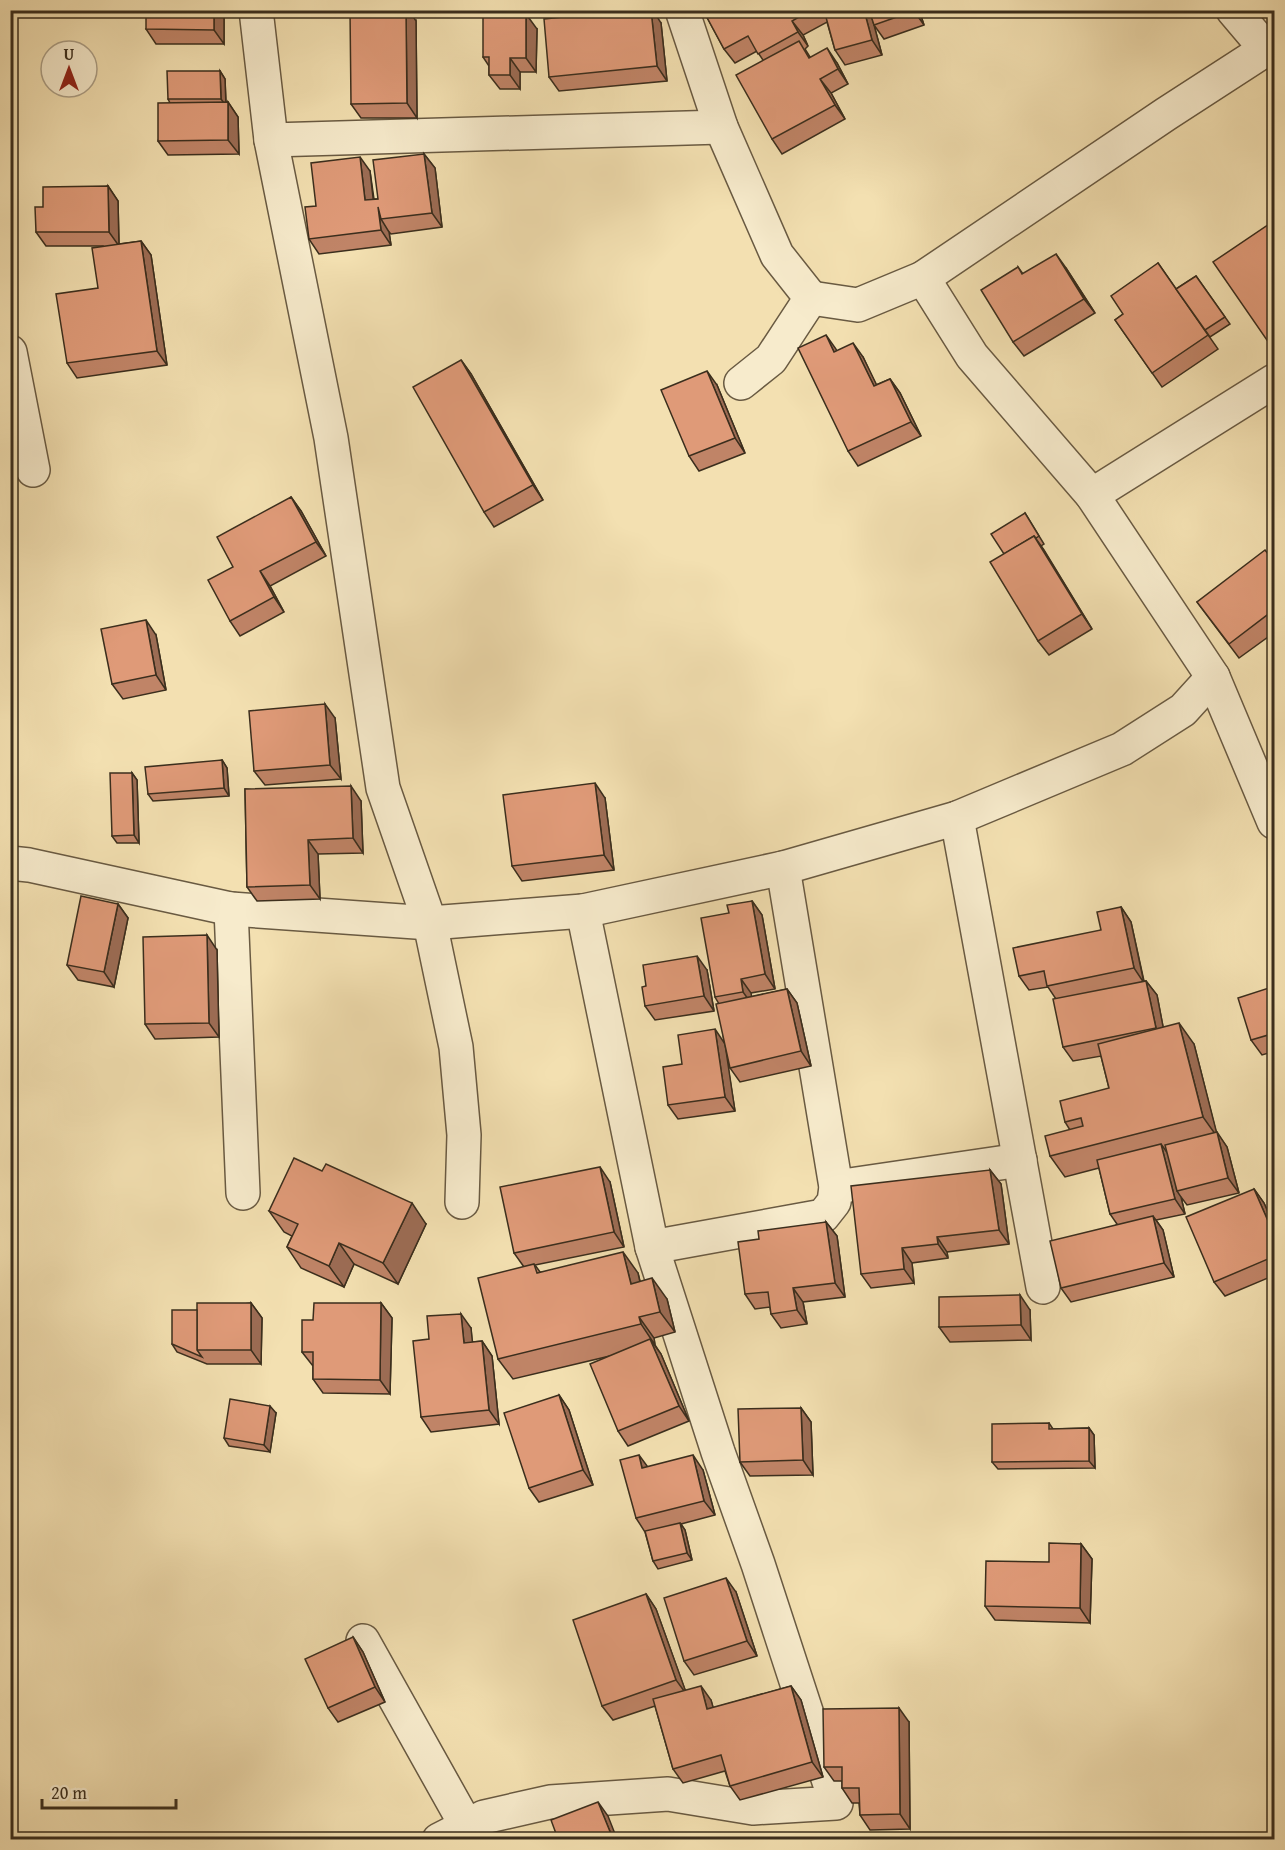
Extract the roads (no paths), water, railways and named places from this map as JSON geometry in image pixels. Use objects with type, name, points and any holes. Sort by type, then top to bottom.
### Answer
[{"type":"street","points":[[256,10],[271,141],[331,438],[383,788],[430,923],[456,1047],[464,1135],[462,1202]]},
{"type":"street","points":[[682,10],[721,127],[777,255],[811,298],[858,305],[923,278],[1166,114],[1270,47],[1233,10]]},
{"type":"street","points":[[271,141],[721,127]]},
{"type":"street","points":[[923,278],[972,356],[1092,495],[1213,677],[1275,822]]},
{"type":"street","points":[[741,383],[771,359],[811,298]]},
{"type":"street","points":[[10,351],[33,470]]},
{"type":"street","points":[[1092,495],[1275,381]]},
{"type":"street","points":[[10,863],[29,865],[231,909],[430,923],[583,911],[783,868],[957,818],[1122,749],[1183,710],[1213,677]]},
{"type":"street","points":[[957,818],[1043,1287]]},
{"type":"street","points":[[652,1247],[822,1216],[834,1202],[836,1187],[783,868]]},
{"type":"street","points":[[231,909],[243,1193]]},
{"type":"street","points":[[363,1641],[452,1832],[484,1817],[550,1802],[668,1794],[753,1808],[836,1803],[652,1247],[583,911]]},
{"type":"street","points":[[836,1187],[1020,1160]]}]
